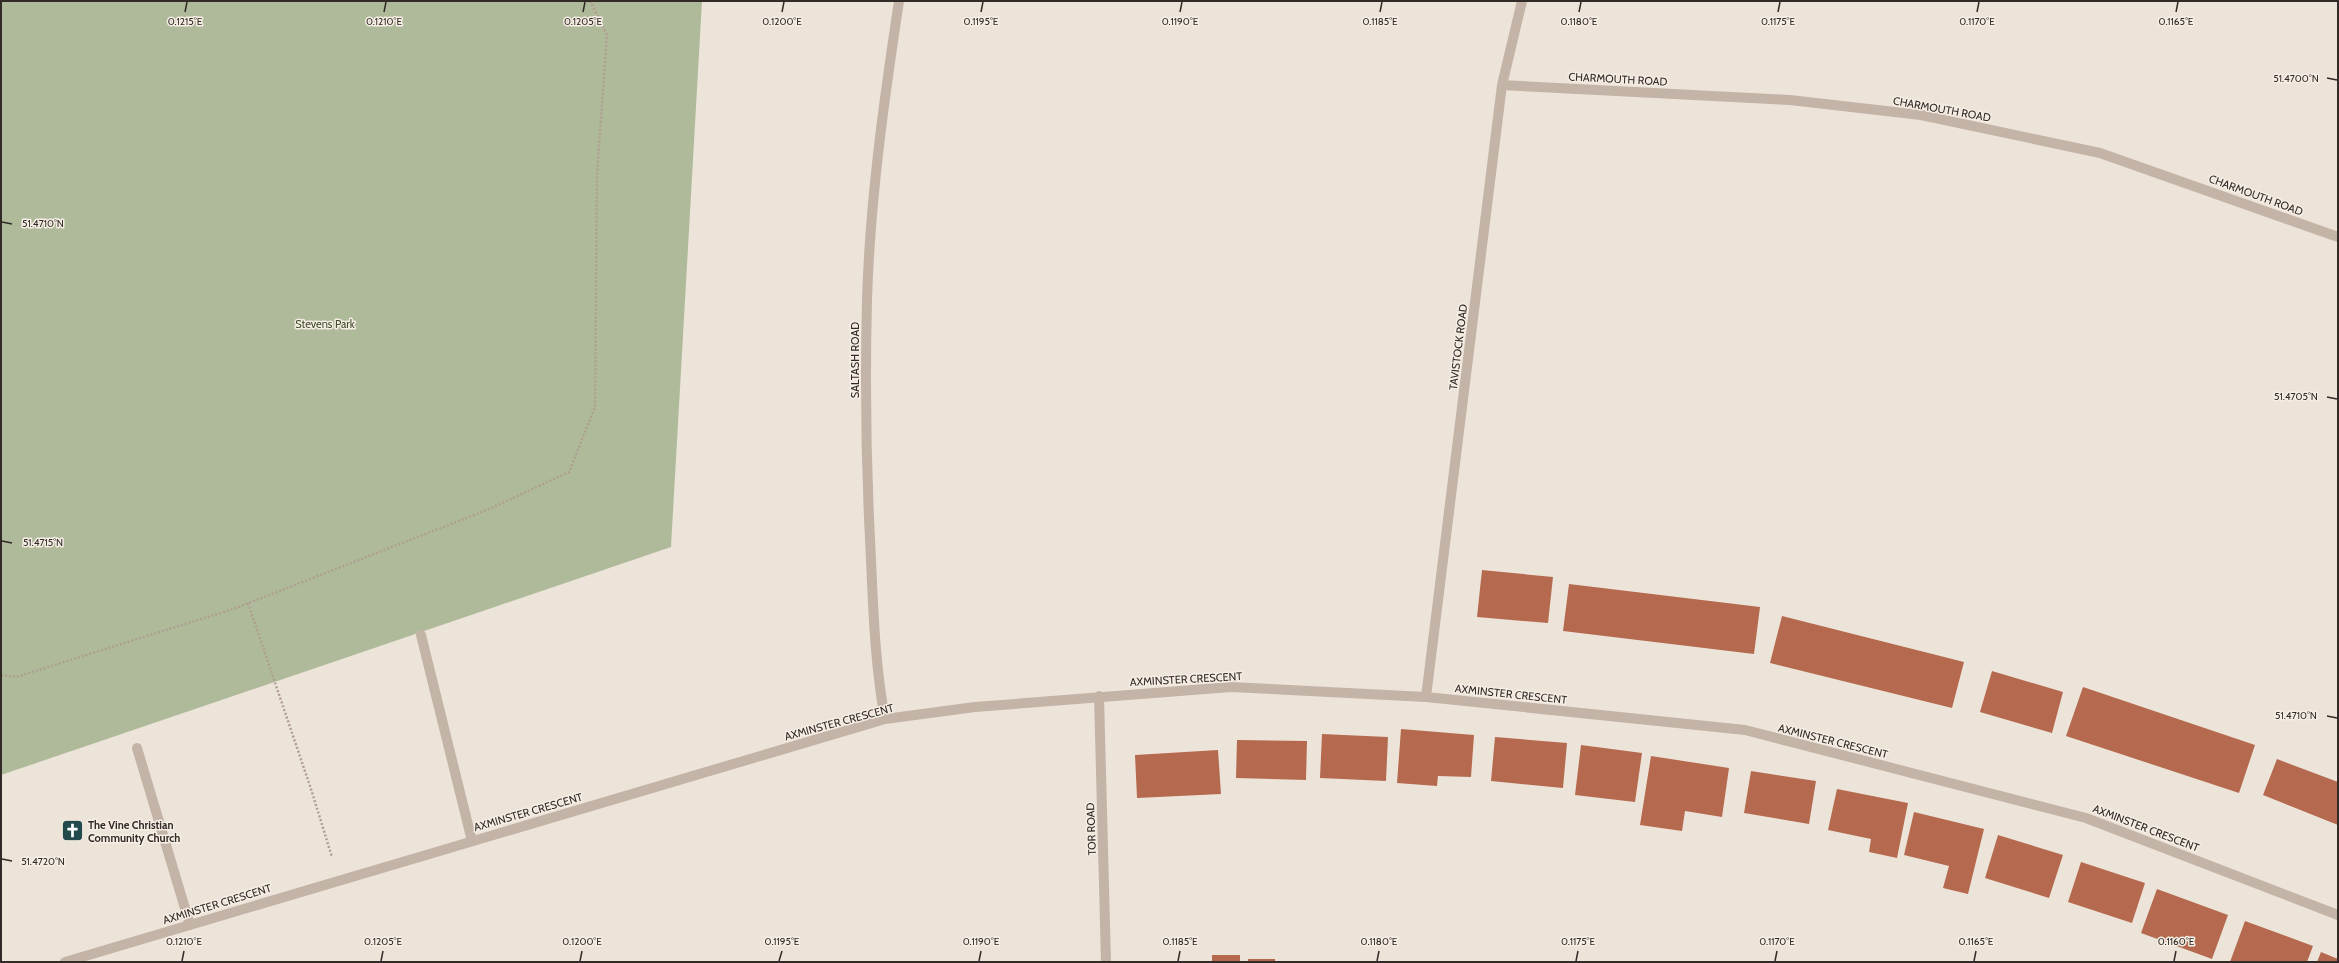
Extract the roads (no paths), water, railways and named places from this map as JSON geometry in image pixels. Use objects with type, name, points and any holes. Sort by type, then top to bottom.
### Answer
[{"type":"street","name":"SALTASH ROAD","points":[[885,719],[880,693],[873,601],[868,498],[867,300],[884,99],[899,1]]},
{"type":"street","name":"TAVISTOCK ROAD","points":[[1426,697],[1502,84],[1522,1]]},
{"type":"street","name":"CHARMOUTH ROAD","points":[[1502,84],[1790,100],[1921,115],[2100,153],[2338,237]]},
{"type":"street","points":[[421,635],[472,841]]},
{"type":"street","name":"AXMINSTER CRESCENT","points":[[65,962],[885,719],[975,707],[1099,696],[1231,687],[1426,697],[1745,730],[2086,818],[2338,915]]},
{"type":"street","name":"TOR ROAD","points":[[1099,696],[1106,962]]},
{"type":"street","points":[[136,748],[190,925]]},
{"type":"place","name":"The Vine Christian Community Church","points":[[73,831]]},
{"type":"park label","name":"Stevens Park","points":[[325,324]]}]
